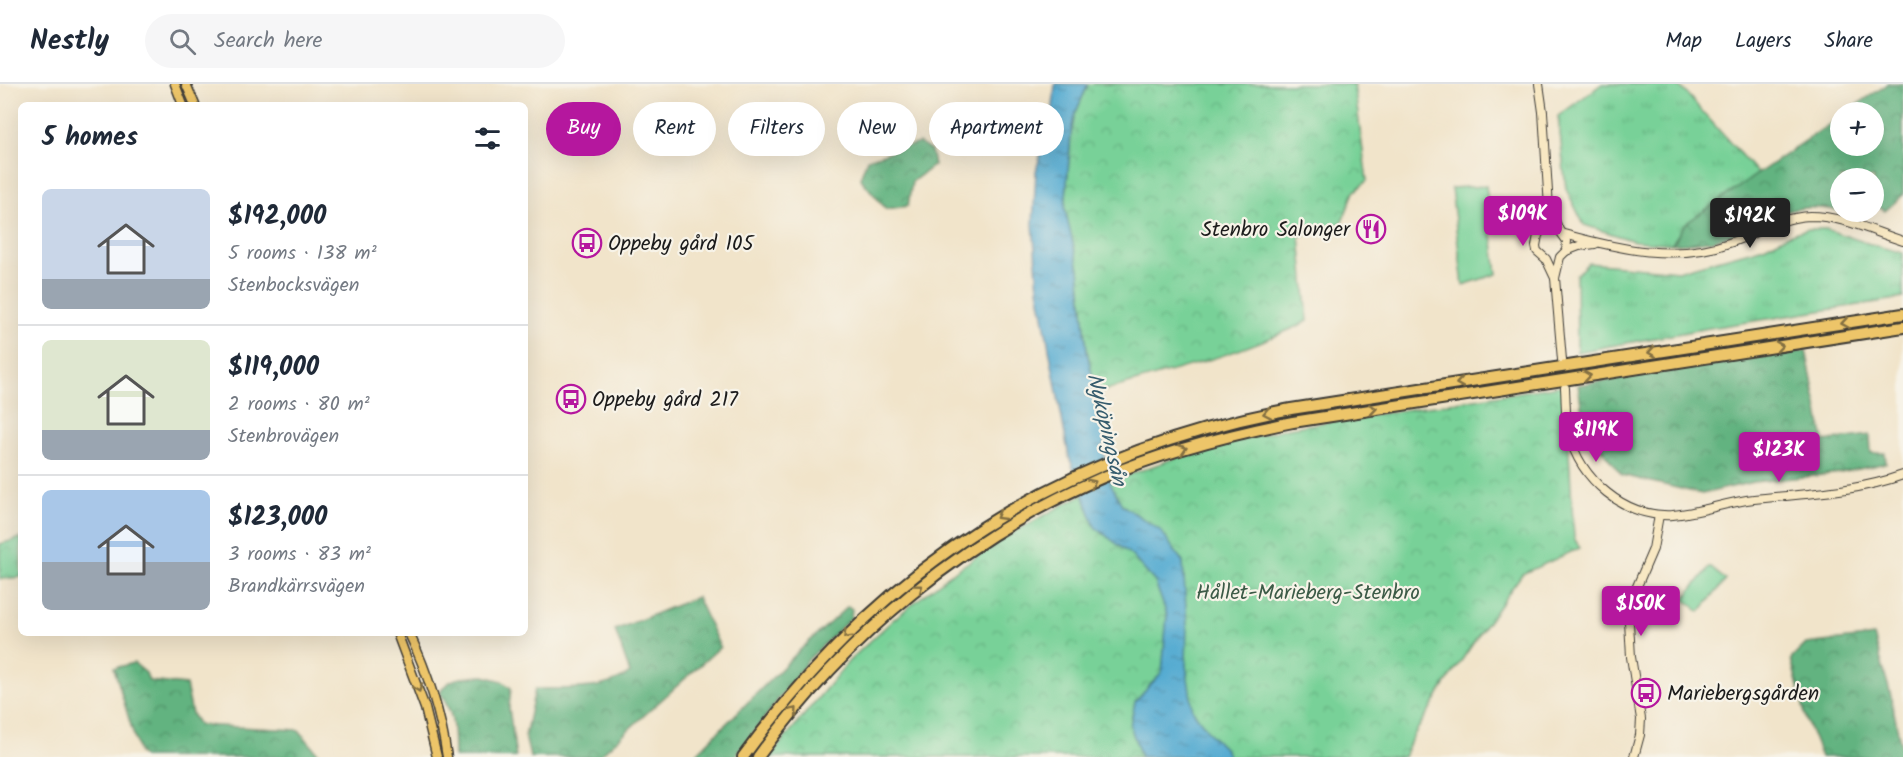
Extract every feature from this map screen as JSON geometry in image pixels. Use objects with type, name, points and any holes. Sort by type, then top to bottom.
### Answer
[{"type":"highway","points":[[743,757],[782,706],[862,620],[934,560],[1000,516],[1052,488],[1122,457],[1178,436],[1246,417],[1903,314]]},
{"type":"highway","points":[[758,757],[814,686],[859,640],[902,601],[988,539],[1057,500],[1127,468],[1185,448],[1250,430],[1293,422],[1903,327]]},
{"type":"main road","points":[[174,84],[182,102]]},
{"type":"main road","points":[[186,84],[194,102]]},
{"type":"main road","points":[[398,636],[425,708],[437,757]]},
{"type":"main road","points":[[410,636],[426,676],[441,726],[447,757]]},
{"type":"street","points":[[1539,84],[1549,208],[1547,220],[1536,240],[1536,246],[1537,251],[1546,259],[1555,278],[1562,360]]},
{"type":"street","points":[[1549,208],[1567,241],[1555,278]]},
{"type":"street","points":[[1542,231],[1551,228],[1600,243],[1647,252],[1689,252],[1730,243],[1791,218],[1812,216],[1841,220],[1903,241]]},
{"type":"street","points":[[1546,259],[1556,259],[1579,246],[1600,243]]},
{"type":"street","points":[[1565,388],[1568,431],[1583,466],[1591,477],[1604,491],[1619,501],[1659,515],[1686,513],[1749,500],[1840,489],[1903,475]]},
{"type":"street","points":[[1634,757],[1640,735],[1641,719],[1629,644],[1630,613],[1636,587],[1653,549],[1659,515]]},
{"type":"green space","points":[[1088,84],[1354,84],[1367,181],[1354,192],[1342,222],[1331,228],[1300,236],[1308,321],[1231,353],[1096,393],[1087,351],[1079,269],[1065,209],[1074,117]]},
{"type":"green space","points":[[1602,84],[1678,84],[1758,174],[1685,224],[1672,244],[1634,241],[1584,225],[1566,189],[1558,116]]},
{"type":"green space","points":[[1888,84],[1903,84],[1903,195],[1885,211],[1884,168],[1830,168],[1830,209],[1792,210],[1716,240],[1672,244],[1685,224],[1830,124],[1830,156],[1884,156],[1884,102],[1861,102]]},
{"type":"green space","points":[[917,144],[929,150],[929,156],[932,156],[934,165],[912,182],[908,206],[886,209],[860,178],[867,159],[877,156],[917,156]]},
{"type":"green space","points":[[1486,186],[1497,274],[1463,285],[1451,188]]},
{"type":"green space","points":[[1807,229],[1826,229],[1903,253],[1903,298],[1709,328],[1577,352],[1576,275],[1588,263],[1678,271],[1764,247],[1788,235]]},
{"type":"green space","points":[[1806,350],[1824,441],[1870,435],[1871,453],[1885,453],[1886,463],[1841,473],[1753,482],[1702,494],[1622,475],[1598,445],[1583,417],[1578,385]]},
{"type":"green space","name":"Hållet-Marieberg-Stenbro","points":[[1565,385],[1574,538],[1580,548],[1522,574],[1443,688],[1412,738],[1404,757],[769,757],[849,661],[895,618],[948,576],[1010,534],[1098,486],[1189,453],[1288,428]]},
{"type":"green space","points":[[18,539],[18,577],[0,579],[0,544]]},
{"type":"green space","points":[[1710,567],[1726,580],[1700,612],[1684,599]]},
{"type":"green space","points":[[697,597],[720,647],[598,757],[530,757],[525,736],[535,689],[584,688],[620,679],[630,673],[615,630]]},
{"type":"green space","points":[[848,606],[852,609],[851,618],[809,659],[735,757],[693,757],[800,650]]},
{"type":"green space","points":[[1874,636],[1890,692],[1903,757],[1821,757],[1807,722],[1791,659],[1806,644]]},
{"type":"green space","points":[[134,663],[146,673],[149,681],[186,685],[192,714],[199,725],[299,730],[321,757],[143,757],[139,753],[114,668]]},
{"type":"green space","points":[[484,676],[502,681],[511,688],[509,708],[516,757],[454,757],[451,717],[440,694],[443,688],[452,681],[464,677]]},
{"type":"water","points":[[1055,84],[1088,84],[1074,117],[1065,209],[1079,269],[1087,351],[1092,375],[1109,422],[1103,447],[1111,484],[1122,505],[1160,530],[1183,562],[1187,624],[1186,665],[1193,711],[1229,757],[1141,757],[1130,725],[1135,702],[1162,672],[1167,615],[1155,582],[1131,555],[1095,527],[1069,457],[1038,289],[1033,224],[1036,171],[1040,156],[1064,156],[1064,102],[1053,102]]},
{"type":"place","name":"Stenbro Salonger","points":[[1371,229]]},
{"type":"place","name":"Oppeby gård 105","points":[[587,243]]},
{"type":"place","name":"Oppeby gård 217","points":[[571,399]]},
{"type":"place","name":"Mariebergsgården","points":[[1646,693]]},
{"type":"water label","name":"Nyköpingsån","points":[[1108,429]]}]
